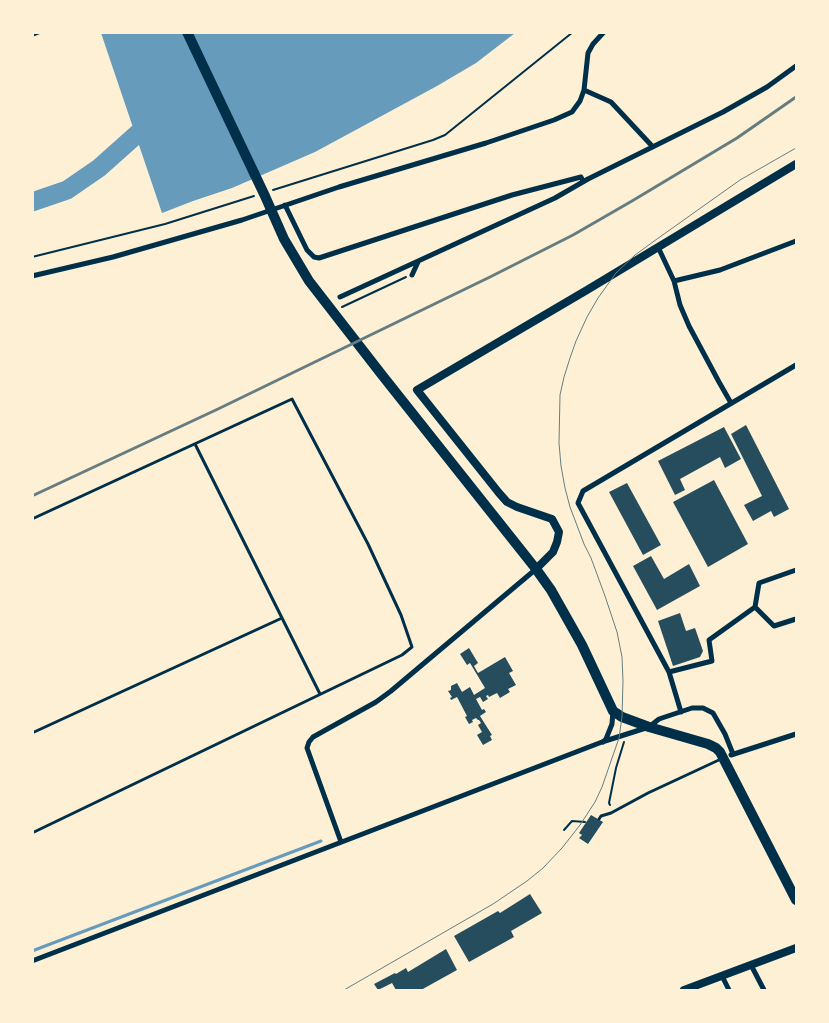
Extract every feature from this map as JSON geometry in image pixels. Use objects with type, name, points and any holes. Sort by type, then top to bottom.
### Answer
[{"type":"main road","points":[[188,32],[284,239],[309,281],[536,568],[551,590],[582,645],[613,711],[622,717],[650,727],[708,744],[728,756],[796,900]]},
{"type":"street","points":[[32,276],[113,257],[242,220],[339,187],[486,143],[554,120],[572,112],[580,101],[584,90],[588,53],[604,32]]},
{"type":"street","points":[[340,297],[555,198],[583,181],[740,103],[767,87],[796,66]]},
{"type":"street","points":[[584,90],[611,102],[653,147]]},
{"type":"street","points":[[341,842],[307,748],[309,742],[313,737],[376,702],[390,691],[536,568],[553,552],[557,542],[558,532],[552,519],[508,502],[417,390],[796,164]]},
{"type":"street","points":[[285,205],[308,250],[314,257],[319,258],[512,195],[581,177],[583,181]]},
{"type":"street","points":[[674,281],[720,270],[796,241]]},
{"type":"street","points":[[658,247],[674,281],[680,305],[689,326],[731,403]]},
{"type":"street","points":[[412,274],[418,262]]},
{"type":"street","points":[[681,712],[669,672],[578,503],[583,491],[796,365]]},
{"type":"street","points":[[669,672],[712,661],[709,640],[755,607],[759,584],[796,570]]},
{"type":"street","points":[[755,607],[774,626],[796,619]]},
{"type":"street","points":[[32,961],[602,742],[650,727],[659,719],[692,708],[703,708],[713,713],[725,734],[728,756],[796,734]]},
{"type":"street","points":[[602,742],[606,740],[612,724],[613,711]]},
{"type":"street","points":[[684,990],[796,948]]},
{"type":"street","points":[[751,965],[764,990]]},
{"type":"street","points":[[722,976],[729,990]]},
{"type":"lane","points":[[32,519],[292,398],[368,544],[401,615],[412,647],[402,655],[32,833]]},
{"type":"lane","points":[[195,444],[320,694]]},
{"type":"lane","points":[[32,733],[282,618]]},
{"type":"lane","points":[[599,819],[601,816],[612,813],[648,792],[728,756]]},
{"type":"path","points":[[32,36],[42,32]]},
{"type":"path","points":[[32,257],[165,224],[433,140],[445,135],[573,32]]},
{"type":"path","points":[[340,308],[412,274]]},
{"type":"path","points":[[612,813],[609,803],[625,736]]},
{"type":"path","points":[[564,830],[572,821],[585,822]]},
{"type":"water","points":[[101,33],[515,33],[476,63],[315,152],[232,188],[162,213]]},
{"type":"building","points":[[746,425],[789,509],[774,517],[771,511],[753,521],[744,505],[762,496],[731,434]]},
{"type":"building","points":[[724,427],[741,459],[725,468],[720,457],[680,479],[685,490],[675,495],[658,461]]},
{"type":"building","points":[[714,480],[748,544],[708,567],[673,502]]},
{"type":"building","points":[[627,483],[661,545],[643,555],[609,492]]},
{"type":"building","points":[[651,556],[664,579],[689,564],[700,586],[657,610],[633,566]]},
{"type":"building","points":[[680,613],[686,631],[695,628],[703,651],[700,657],[673,666],[658,621]]},
{"type":"building","points":[[469,648],[478,663],[474,666],[478,673],[505,657],[513,671],[509,673],[516,685],[508,689],[510,692],[500,698],[497,693],[489,697],[488,695],[486,696],[488,699],[483,702],[480,697],[476,699],[482,710],[484,709],[486,712],[480,716],[492,735],[490,736],[492,740],[483,745],[477,735],[482,732],[478,725],[481,723],[476,718],[469,724],[457,697],[451,700],[450,698],[452,697],[448,691],[451,690],[451,686],[457,683],[462,692],[470,687],[474,695],[485,688],[470,663],[467,665],[460,654]]},
{"type":"building","points":[[591,815],[603,822],[588,844],[579,838],[582,835],[579,833]]},
{"type":"building","points":[[530,894],[542,913],[511,931],[514,937],[469,962],[454,936],[498,911],[500,913]]},
{"type":"building","points":[[446,949],[457,970],[421,990],[396,990],[392,983],[378,990],[374,984],[406,968],[408,972]]},
{"type":"waterway","points":[[32,202],[67,190],[99,168],[154,119]]},
{"type":"waterway","points":[[32,951],[321,841]]},
{"type":"tram line","points":[[344,990],[493,904],[527,881],[543,868],[562,848],[595,802],[619,738],[622,717],[622,657],[617,632],[605,596],[570,507],[565,488],[559,443],[560,395],[564,377],[576,341],[587,317],[616,273],[635,255],[740,180],[796,148]]},
{"type":"railway","points":[[32,496],[218,409],[573,235],[737,138],[796,97]]}]
